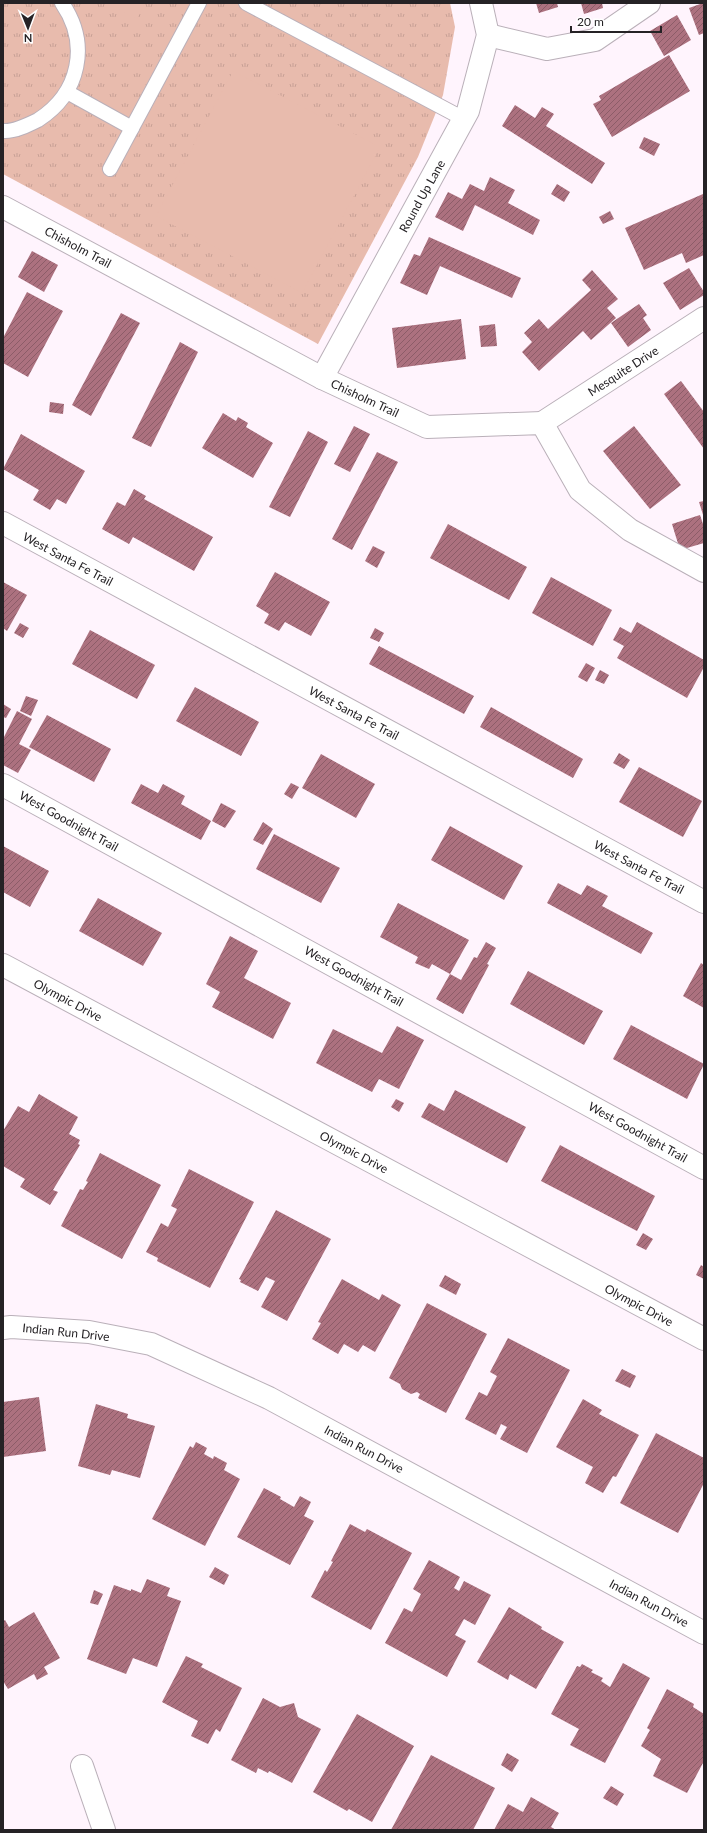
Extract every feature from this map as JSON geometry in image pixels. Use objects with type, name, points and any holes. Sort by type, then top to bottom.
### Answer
[{"type":"street","name":"Round Up Lane","points":[[322,378],[468,111],[488,35],[481,3]]},
{"type":"street","points":[[488,35],[547,49],[595,40],[649,3]]},
{"type":"street","name":"Chisholm Trail","points":[[3,207],[322,378],[427,427],[542,423]]},
{"type":"street","name":"Mesquite Drive","points":[[542,423],[704,318]]},
{"type":"street","points":[[542,423],[580,490],[630,530],[704,571]]},
{"type":"street","name":"West Santa Fe Trail","points":[[3,524],[704,902]]},
{"type":"street","name":"West Goodnight Trail","points":[[3,785],[704,1168]]},
{"type":"street","name":"Olympic Drive","points":[[3,965],[704,1340]]},
{"type":"street","name":"Indian Run Drive","points":[[3,1328],[11,1327],[89,1332],[151,1344],[269,1398],[704,1633]]},
{"type":"street","points":[[82,1766],[104,1830]]},
{"type":"lane","points":[[3,131],[30,124],[51,111],[67,92],[77,68],[78,42],[71,17],[62,3]]},
{"type":"lane","points":[[110,168],[199,3]]},
{"type":"lane","points":[[246,3],[464,119]]},
{"type":"lane","points":[[67,92],[132,128]]},
{"type":"green space","points":[[3,3],[450,3],[455,27],[443,95],[418,157],[318,344],[3,174]]},
{"type":"green space","points":[[107,3],[145,3],[137,19]]},
{"type":"green space","points":[[233,71],[380,147],[302,293],[156,216]]},
{"type":"building","points":[[536,3],[557,3],[558,7],[539,13]]},
{"type":"building","points":[[581,3],[602,3],[603,8],[584,14]]},
{"type":"building","points":[[703,3],[704,33],[699,35],[689,8]]},
{"type":"building","points":[[677,15],[691,40],[664,56],[650,31]]},
{"type":"building","points":[[669,55],[690,91],[612,137],[593,104],[601,100],[599,96]]},
{"type":"building","points":[[515,105],[535,118],[542,107],[554,114],[546,126],[605,163],[592,184],[502,126]]},
{"type":"building","points":[[644,137],[660,144],[654,156],[639,148]]},
{"type":"building","points":[[490,177],[515,190],[508,203],[540,220],[533,235],[475,205],[463,231],[435,217],[448,192],[462,199],[470,184],[484,191]]},
{"type":"building","points":[[557,184],[570,192],[564,202],[551,194]]},
{"type":"building","points":[[703,194],[704,255],[686,263],[682,253],[644,270],[625,228]]},
{"type":"building","points":[[610,211],[614,219],[603,224],[599,217]]},
{"type":"building","points":[[429,237],[521,278],[512,298],[440,266],[427,295],[400,283],[414,254],[420,256]]},
{"type":"building","points":[[32,251],[58,265],[44,292],[18,277]]},
{"type":"building","points":[[689,268],[704,292],[704,295],[680,310],[663,283]]},
{"type":"building","points":[[592,270],[618,299],[607,308],[616,318],[591,340],[583,331],[539,371],[522,352],[532,342],[524,333],[539,319],[548,329],[591,290],[582,280]]},
{"type":"building","points":[[27,292],[63,311],[28,377],[3,363],[3,338]]},
{"type":"building","points":[[639,304],[647,315],[643,318],[651,330],[628,347],[611,323]]},
{"type":"building","points":[[121,313],[140,323],[91,416],[72,405]]},
{"type":"building","points":[[461,319],[466,359],[397,368],[392,328]]},
{"type":"building","points":[[495,324],[497,346],[481,347],[479,326]]},
{"type":"building","points":[[180,342],[198,352],[151,447],[132,438]]},
{"type":"building","points":[[681,381],[704,412],[704,449],[664,394]]},
{"type":"building","points":[[50,402],[64,404],[63,414],[49,412]]},
{"type":"building","points":[[223,413],[236,421],[238,417],[248,423],[246,427],[273,443],[253,478],[202,448]]},
{"type":"building","points":[[354,426],[370,434],[350,472],[334,464]]},
{"type":"building","points":[[634,426],[681,485],[650,509],[603,451]]},
{"type":"building","points":[[308,431],[328,442],[290,517],[269,507]]},
{"type":"building","points":[[21,434],[85,471],[66,504],[57,499],[50,510],[33,500],[39,490],[3,469]]},
{"type":"building","points":[[377,452],[398,462],[352,550],[332,539]]},
{"type":"building","points":[[134,489],[146,496],[144,499],[213,537],[194,571],[133,537],[129,544],[102,529],[117,502],[125,506]]},
{"type":"building","points":[[704,501],[704,518],[699,502]]},
{"type":"building","points":[[700,515],[704,527],[704,543],[680,550],[672,524]]},
{"type":"building","points":[[448,524],[527,567],[509,600],[430,558]]},
{"type":"building","points":[[373,546],[385,552],[377,568],[365,561]]},
{"type":"building","points":[[275,572],[330,602],[311,636],[285,622],[279,631],[264,623],[269,614],[256,606]]},
{"type":"building","points":[[551,577],[612,610],[593,646],[532,613]]},
{"type":"building","points":[[3,582],[27,595],[7,631],[3,628]]},
{"type":"building","points":[[637,622],[704,660],[704,667],[687,698],[617,658],[624,646],[613,640],[620,627],[631,633]]},
{"type":"building","points":[[20,623],[29,628],[23,638],[14,633]]},
{"type":"building","points":[[375,628],[384,633],[379,642],[370,638]]},
{"type":"building","points":[[90,630],[155,665],[137,699],[72,664]]},
{"type":"building","points":[[379,646],[474,696],[464,714],[369,664]]},
{"type":"building","points":[[586,663],[595,668],[587,682],[578,677]]},
{"type":"building","points":[[600,670],[609,675],[604,684],[595,680]]},
{"type":"building","points":[[195,687],[259,722],[241,756],[176,721]]},
{"type":"building","points":[[26,696],[38,700],[31,716],[20,711]]},
{"type":"building","points":[[3,704],[11,709],[6,718],[3,717]]},
{"type":"building","points":[[491,707],[583,759],[573,778],[480,727]]},
{"type":"building","points":[[17,711],[32,719],[19,744],[31,750],[18,773],[3,765],[3,739]]},
{"type":"building","points":[[47,715],[111,749],[94,782],[29,747]]},
{"type":"building","points":[[619,753],[630,760],[624,769],[613,763]]},
{"type":"building","points":[[321,754],[375,784],[356,818],[302,788]]},
{"type":"building","points":[[639,767],[702,801],[683,837],[619,802]]},
{"type":"building","points":[[291,783],[299,787],[292,799],[284,794]]},
{"type":"building","points":[[141,784],[158,793],[163,784],[185,796],[181,804],[211,821],[201,840],[131,803]]},
{"type":"building","points":[[221,803],[236,811],[225,828],[212,821]]},
{"type":"building","points":[[263,822],[273,829],[263,845],[253,840]]},
{"type":"building","points":[[450,826],[523,866],[504,900],[431,860]]},
{"type":"building","points":[[274,834],[340,868],[321,903],[256,869]]},
{"type":"building","points":[[3,846],[49,871],[30,907],[3,892]]},
{"type":"building","points":[[558,883],[581,895],[587,885],[608,896],[602,906],[653,933],[641,954],[547,903]]},
{"type":"building","points":[[98,898],[162,933],[143,966],[79,931]]},
{"type":"building","points":[[398,903],[469,940],[450,974],[432,964],[429,969],[415,963],[418,957],[380,937]]},
{"type":"building","points":[[230,936],[258,951],[244,978],[291,1003],[273,1039],[212,1007],[220,992],[206,984]]},
{"type":"building","points":[[486,942],[496,948],[487,964],[489,965],[463,1014],[436,999],[450,974],[461,980],[474,957],[477,958]]},
{"type":"building","points":[[701,963],[704,965],[704,1008],[683,996]]},
{"type":"building","points":[[528,971],[603,1011],[584,1045],[510,1004]]},
{"type":"building","points":[[631,1025],[704,1064],[687,1099],[613,1059]]},
{"type":"building","points":[[397,1026],[424,1040],[399,1089],[379,1079],[372,1092],[316,1063],[333,1029],[382,1053]]},
{"type":"building","points":[[455,1090],[526,1127],[507,1163],[421,1117],[429,1103],[444,1111]]},
{"type":"building","points":[[39,1094],[78,1117],[69,1134],[80,1140],[78,1144],[80,1145],[53,1190],[58,1192],[50,1205],[20,1187],[25,1179],[3,1166],[3,1131],[18,1106],[29,1112]]},
{"type":"building","points":[[396,1099],[404,1103],[399,1112],[391,1107]]},
{"type":"building","points":[[560,1145],[655,1196],[637,1231],[541,1181]]},
{"type":"building","points":[[100,1153],[161,1185],[122,1259],[61,1226],[80,1189],[83,1190],[88,1182],[86,1181]]},
{"type":"building","points":[[189,1169],[254,1202],[210,1288],[157,1261],[158,1258],[146,1252],[161,1223],[168,1227],[177,1209],[171,1206]]},
{"type":"building","points":[[276,1210],[331,1239],[287,1321],[261,1307],[275,1281],[266,1277],[258,1291],[240,1282],[241,1280],[239,1279]]},
{"type":"building","points":[[643,1233],[653,1239],[646,1250],[636,1245]]},
{"type":"building","points":[[701,1265],[704,1267],[704,1279],[696,1275]]},
{"type":"building","points":[[445,1275],[461,1284],[456,1295],[439,1286]]},
{"type":"building","points":[[342,1279],[379,1300],[382,1294],[401,1305],[375,1352],[363,1345],[358,1352],[344,1344],[338,1354],[312,1339],[321,1323],[318,1322]]},
{"type":"building","points":[[427,1303],[487,1334],[446,1413],[418,1398],[420,1394],[417,1392],[411,1394],[402,1389],[400,1384],[389,1378]]},
{"type":"building","points":[[508,1338],[570,1370],[527,1453],[500,1439],[507,1427],[501,1424],[496,1435],[465,1419],[479,1392],[487,1396],[497,1376],[490,1372]]},
{"type":"building","points":[[622,1369],[636,1376],[630,1388],[615,1381]]},
{"type":"building","points":[[39,1397],[46,1451],[3,1457],[3,1402]]},
{"type":"building","points":[[583,1399],[602,1410],[599,1414],[639,1435],[616,1477],[613,1476],[603,1493],[585,1483],[593,1467],[556,1447]]},
{"type":"building","points":[[96,1404],[128,1414],[127,1418],[155,1426],[140,1478],[112,1470],[110,1475],[78,1466]]},
{"type":"building","points":[[656,1433],[704,1458],[704,1483],[678,1533],[620,1503]]},
{"type":"building","points":[[196,1442],[207,1448],[204,1454],[213,1459],[214,1456],[227,1463],[224,1470],[240,1479],[205,1546],[152,1519],[190,1446],[193,1448]]},
{"type":"building","points":[[264,1488],[281,1497],[280,1499],[294,1507],[300,1496],[311,1502],[304,1516],[314,1521],[290,1565],[237,1537]]},
{"type":"building","points":[[350,1524],[365,1532],[367,1529],[412,1553],[371,1630],[311,1597],[325,1570],[327,1572],[333,1562],[331,1561]]},
{"type":"building","points":[[429,1560],[460,1577],[454,1588],[459,1591],[464,1581],[491,1595],[475,1625],[464,1619],[455,1635],[466,1641],[447,1677],[385,1643],[404,1608],[412,1612],[421,1594],[413,1589]]},
{"type":"building","points":[[215,1567],[229,1575],[224,1585],[209,1577]]},
{"type":"building","points":[[147,1579],[170,1588],[167,1596],[181,1601],[157,1667],[133,1658],[126,1674],[87,1659],[114,1585],[141,1593]]},
{"type":"building","points":[[94,1590],[103,1594],[98,1605],[90,1603]]},
{"type":"building","points":[[509,1607],[542,1627],[541,1629],[564,1642],[536,1689],[510,1674],[508,1680],[477,1662]]},
{"type":"building","points":[[34,1612],[60,1658],[44,1667],[48,1674],[37,1680],[34,1674],[8,1689],[3,1681],[3,1621],[5,1620],[9,1627]]},
{"type":"building","points":[[186,1656],[203,1664],[201,1667],[242,1688],[220,1732],[216,1729],[208,1744],[191,1736],[198,1721],[162,1702]]},
{"type":"building","points":[[623,1663],[650,1678],[605,1763],[570,1745],[579,1729],[551,1714],[577,1666],[580,1667],[582,1664],[593,1670],[591,1672],[603,1678],[601,1681],[610,1687]]},
{"type":"building","points":[[667,1689],[694,1704],[693,1707],[704,1714],[704,1761],[687,1793],[653,1776],[661,1759],[641,1746],[650,1730],[647,1728]]},
{"type":"building","points":[[263,1698],[280,1707],[294,1703],[298,1717],[321,1729],[292,1783],[269,1771],[268,1773],[258,1768],[256,1773],[231,1760]]},
{"type":"building","points":[[357,1714],[414,1746],[372,1822],[349,1809],[347,1811],[313,1792]]},
{"type":"building","points":[[507,1753],[519,1760],[512,1772],[501,1765]]},
{"type":"building","points":[[431,1755],[495,1788],[473,1830],[391,1830]]},
{"type":"building","points":[[611,1786],[624,1794],[617,1806],[603,1798]]},
{"type":"building","points":[[531,1797],[559,1813],[551,1827],[556,1830],[494,1830],[508,1804],[523,1812]]}]
